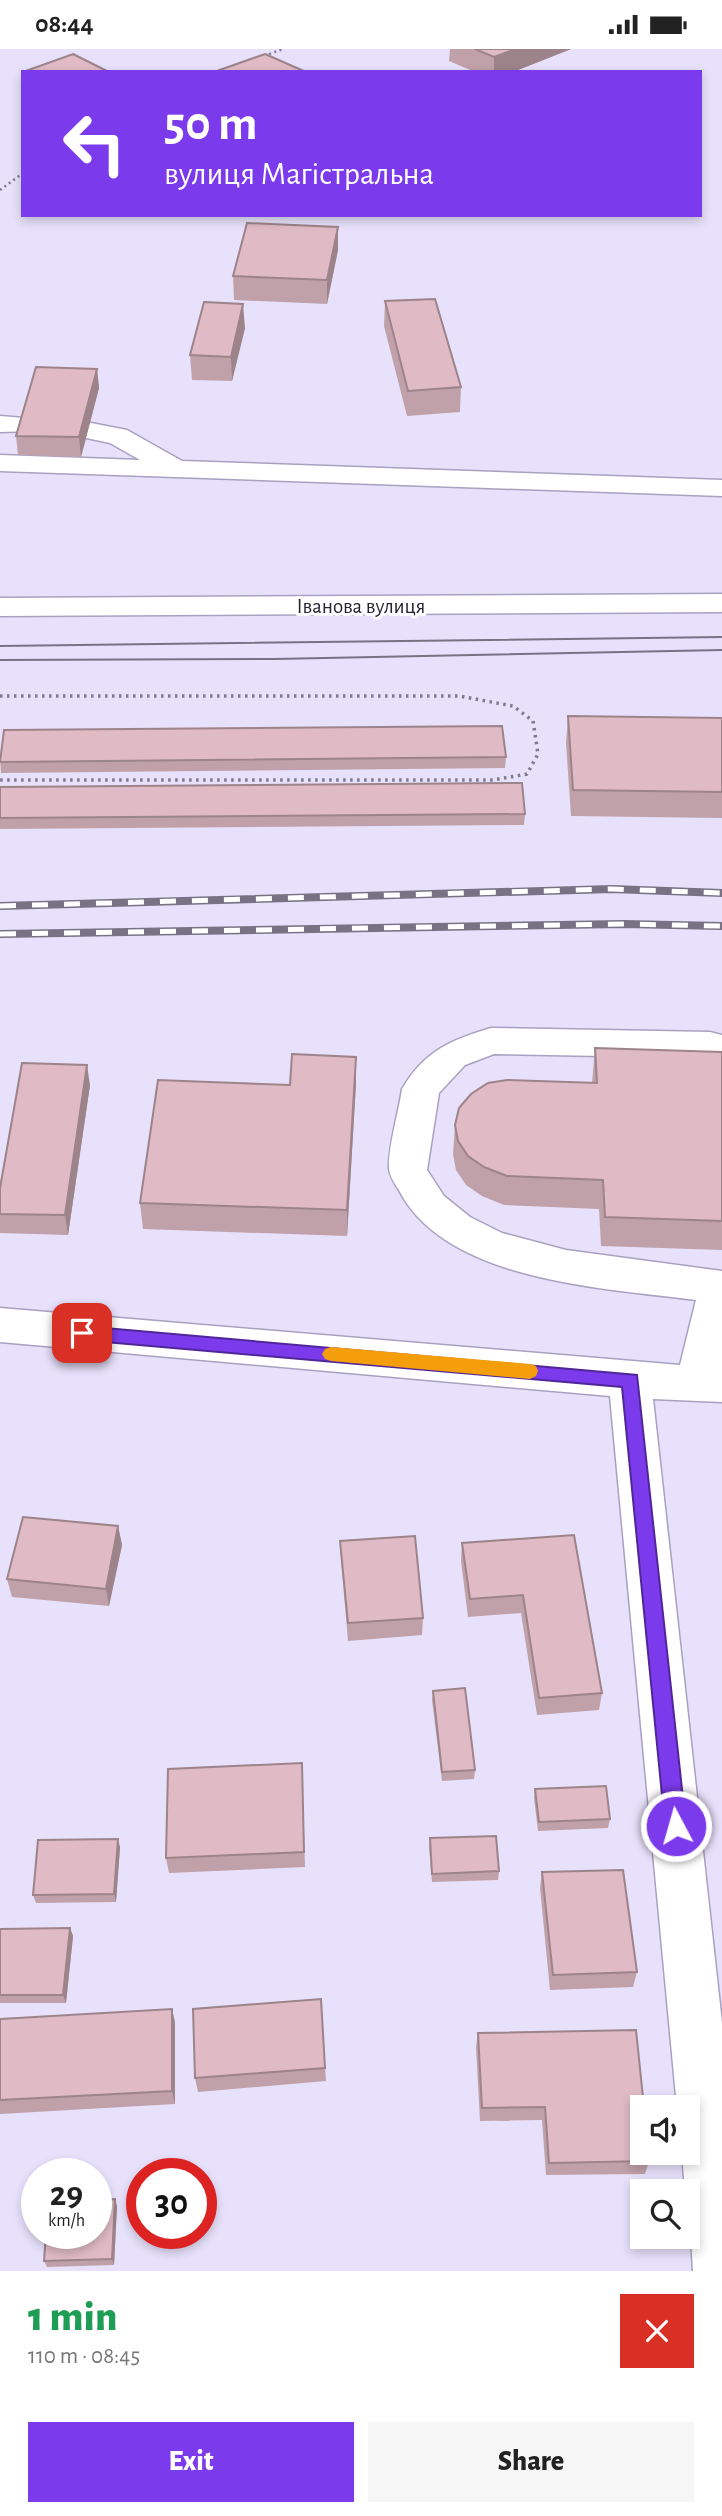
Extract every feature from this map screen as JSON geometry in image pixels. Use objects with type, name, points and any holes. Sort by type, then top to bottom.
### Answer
[{"type":"street","points":[[0,424],[27,425]]},
{"type":"street","points":[[86,430],[118,436],[178,470]]},
{"type":"street","points":[[0,463],[722,488]]},
{"type":"street","name":"Іванова вулиця","points":[[0,607],[722,603]]},
{"type":"street","name":"Іванова вулиця","points":[[0,629],[722,624]]},
{"type":"street","points":[[0,1325],[631,1380],[709,1384],[721,1287],[537,1261],[468,1236],[429,1206],[408,1170],[421,1089],[452,1056],[491,1041],[710,1045]]},
{"type":"street","points":[[631,1380],[721,2271]]},
{"type":"path","points":[[258,58],[283,49]]},
{"type":"path","points":[[0,190],[21,174]]},
{"type":"path","points":[[0,696],[459,696],[513,706],[533,721],[538,754],[527,774],[493,780],[0,780]]},
{"type":"building","points":[[475,49],[516,49],[494,57]]},
{"type":"building","points":[[73,54],[105,70],[29,70]]},
{"type":"building","points":[[265,54],[301,70],[220,70]]},
{"type":"building","points":[[247,223],[338,227],[327,280],[233,276]]},
{"type":"building","points":[[435,299],[461,387],[408,391],[385,301]]},
{"type":"building","points":[[204,302],[243,304],[231,357],[190,355]]},
{"type":"building","points":[[36,367],[97,369],[79,437],[16,436]]},
{"type":"building","points":[[568,716],[722,718],[722,792],[573,790]]},
{"type":"building","points":[[502,726],[506,757],[0,762],[4,730]]},
{"type":"building","points":[[522,783],[525,814],[0,818],[0,787]]},
{"type":"building","points":[[595,1048],[722,1052],[722,1221],[605,1217],[603,1180],[507,1176],[484,1167],[468,1156],[458,1141],[455,1125],[459,1108],[471,1094],[488,1083],[507,1080],[597,1083]]},
{"type":"building","points":[[292,1054],[356,1057],[347,1210],[140,1203],[158,1080],[290,1085]]},
{"type":"building","points":[[22,1063],[87,1065],[65,1215],[0,1214],[0,1188]]},
{"type":"building","points":[[23,1517],[118,1526],[106,1589],[7,1579]]},
{"type":"building","points":[[574,1535],[602,1693],[539,1698],[523,1595],[470,1599],[462,1543]]},
{"type":"building","points":[[415,1536],[423,1618],[348,1623],[340,1541]]},
{"type":"building","points":[[465,1688],[475,1770],[442,1772],[433,1691]]},
{"type":"building","points":[[302,1763],[304,1852],[166,1858],[168,1769]]},
{"type":"building","points":[[606,1786],[610,1819],[539,1822],[535,1789]]},
{"type":"building","points":[[496,1836],[499,1871],[432,1874],[430,1838]]},
{"type":"building","points":[[118,1839],[114,1894],[33,1895],[38,1840]]},
{"type":"building","points":[[623,1870],[637,1972],[553,1975],[542,1872]]},
{"type":"building","points":[[70,1928],[63,1995],[0,1995],[0,1929]]},
{"type":"building","points":[[321,1999],[325,2068],[195,2078],[193,2009]]},
{"type":"building","points":[[172,2009],[172,2091],[0,2100],[0,2019]]},
{"type":"building","points":[[636,2030],[643,2095],[630,2095],[630,2161],[549,2163],[545,2107],[482,2108],[478,2033]]},
{"type":"building","points":[[112,2199],[115,2199],[112,2259],[44,2261],[45,2249],[112,2249]]},
{"type":"tram line","points":[[0,646],[722,637]]},
{"type":"tram line","points":[[0,660],[275,659],[722,650]]},
{"type":"railway","points":[[0,906],[612,889],[722,893]]},
{"type":"railway","points":[[0,934],[624,924],[722,926]]},
{"type":"slow traffic","points":[[331,1354],[530,1371]]},
{"type":"route","points":[[82,1333],[631,1380],[676,1826]]}]
